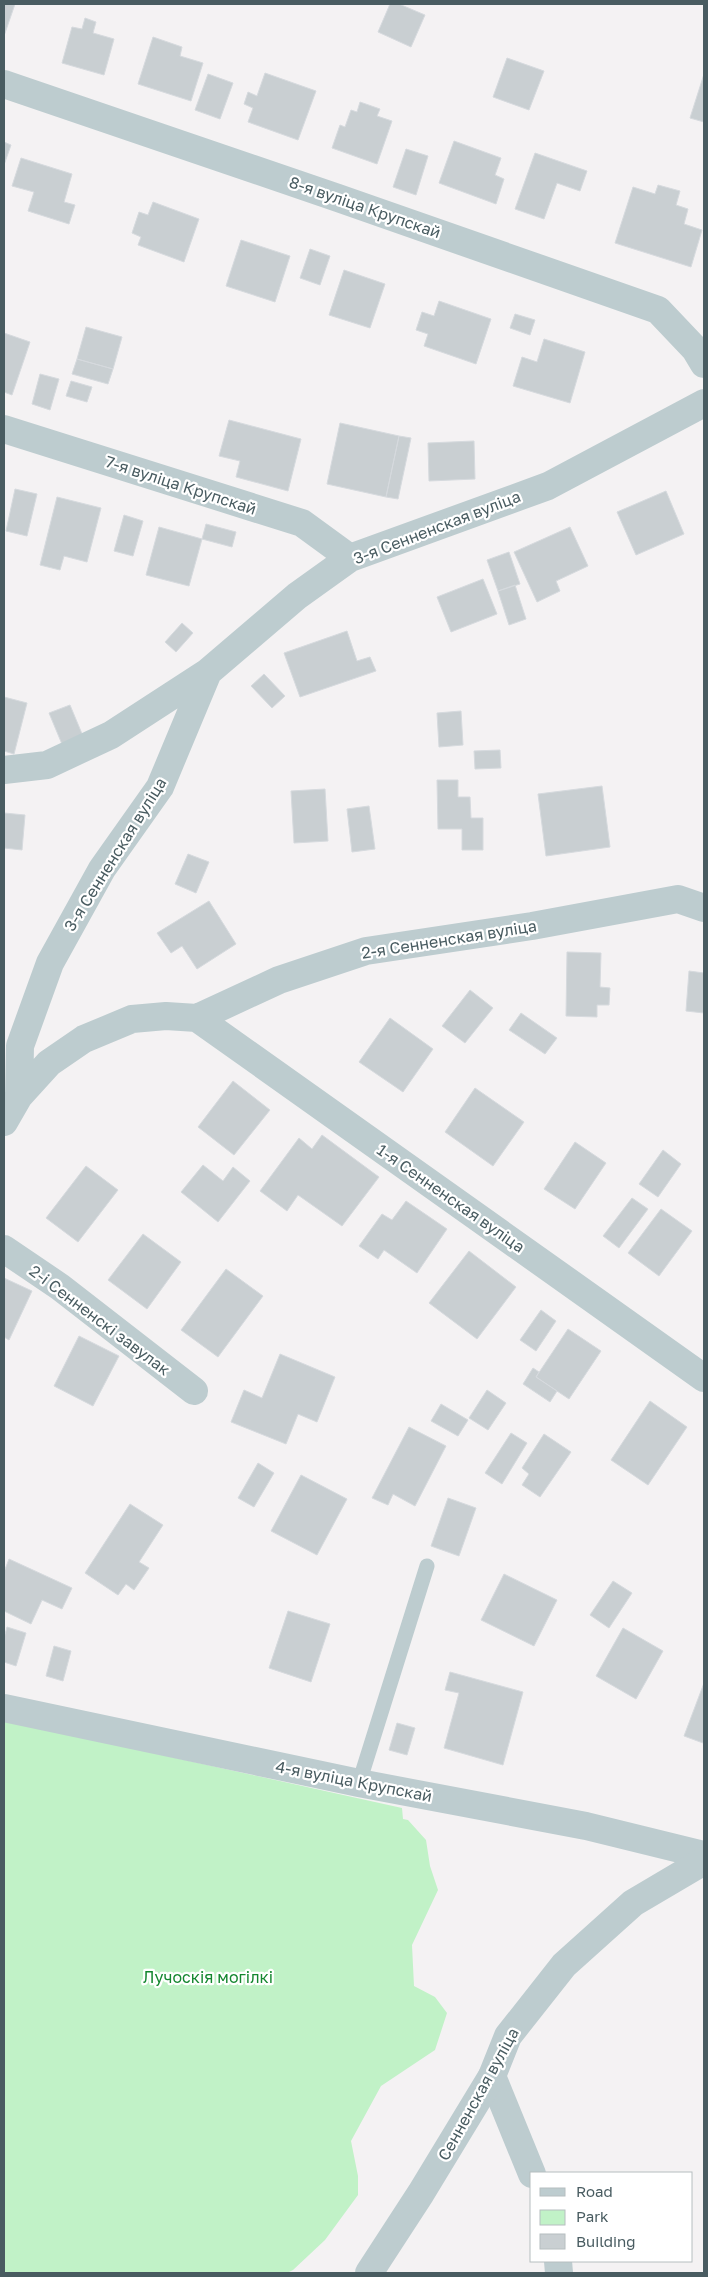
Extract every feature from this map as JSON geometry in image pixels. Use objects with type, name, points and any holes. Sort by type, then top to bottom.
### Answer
[{"type":"street","name":"8-я вуліца Крупскай","points":[[4,84],[658,310],[695,348],[704,364]]},
{"type":"street","name":"3-я Сенненская вуліца","points":[[19,1096],[20,1046],[50,963],[102,869],[160,787],[208,672],[297,596],[350,558],[548,486],[704,403]]},
{"type":"street","name":"7-я вуліца Крупскай","points":[[4,429],[302,524],[350,558]]},
{"type":"street","points":[[4,770],[47,766],[111,735],[208,672]]},
{"type":"street","name":"2-я Сенненская вуліца","points":[[4,1122],[19,1096],[49,1064],[84,1039],[132,1018],[166,1016],[198,1018],[279,980],[366,951],[532,926],[678,898],[704,908]]},
{"type":"street","name":"1-я Сенненская вуліца","points":[[198,1018],[704,1378]]},
{"type":"street","name":"2-і Сенненскі завулак","points":[[4,1249],[60,1287],[194,1391]]},
{"type":"street","name":"4-я вуліца Крупскай","points":[[4,1708],[359,1783],[586,1826],[704,1855]]},
{"type":"street","name":"Сенненская вуліца","points":[[369,2273],[421,2194],[492,2076],[508,2036],[564,1965],[633,1903],[704,1861]]},
{"type":"street","points":[[492,2076],[531,2172]]},
{"type":"lane","points":[[359,1783],[427,1566]]},
{"type":"green space","name":"Лучоскія могілкі","points":[[4,1720],[402,1808],[403,1819],[408,1820],[426,1840],[430,1866],[438,1890],[412,1945],[414,1986],[435,1997],[447,2013],[435,2050],[381,2086],[351,2141],[358,2176],[358,2195],[325,2240],[293,2270],[287,2273],[4,2273]]},
{"type":"building","points":[[4,4],[15,4],[4,36]]},
{"type":"building","points":[[390,4],[399,4],[425,15],[411,47],[378,32]]},
{"type":"building","points":[[85,18],[96,22],[93,33],[114,39],[104,75],[62,63],[72,27],[82,29]]},
{"type":"building","points":[[153,37],[182,47],[180,56],[203,63],[191,101],[138,84]]},
{"type":"building","points":[[507,58],[544,71],[529,110],[493,97]]},
{"type":"building","points":[[265,73],[316,91],[298,140],[248,122],[253,108],[244,104],[248,92],[257,96]]},
{"type":"building","points":[[208,74],[233,83],[220,119],[195,110]]},
{"type":"building","points":[[704,74],[704,122],[690,118]]},
{"type":"building","points":[[360,102],[380,109],[377,116],[392,121],[377,164],[332,148],[340,125],[345,127],[351,110],[357,112]]},
{"type":"building","points":[[454,141],[501,158],[495,175],[504,179],[496,204],[439,183]]},
{"type":"building","points":[[4,142],[11,145],[4,165]]},
{"type":"building","points":[[406,149],[428,156],[416,195],[393,187]]},
{"type":"building","points":[[535,153],[587,171],[580,191],[557,183],[544,219],[515,209]]},
{"type":"building","points":[[21,158],[72,174],[64,202],[75,205],[69,224],[28,211],[34,192],[12,186]]},
{"type":"building","points":[[658,185],[680,191],[676,205],[688,209],[684,224],[702,230],[691,267],[615,243],[633,187],[655,194]]},
{"type":"building","points":[[153,202],[199,219],[184,262],[138,245],[141,237],[132,233],[139,212],[148,215]]},
{"type":"building","points":[[241,240],[290,256],[275,302],[226,286]]},
{"type":"building","points":[[310,249],[330,256],[320,285],[300,278]]},
{"type":"building","points":[[344,270],[385,284],[370,328],[329,315]]},
{"type":"building","points":[[439,301],[491,319],[476,364],[424,346],[428,334],[416,330],[422,312],[434,316]]},
{"type":"building","points":[[515,314],[535,320],[530,335],[510,328]]},
{"type":"building","points":[[86,327],[122,337],[113,369],[77,359]]},
{"type":"building","points":[[4,333],[30,342],[12,395],[4,392]]},
{"type":"building","points":[[544,339],[585,352],[570,403],[513,386],[522,357],[537,362]]},
{"type":"building","points":[[77,359],[113,369],[108,384],[72,374]]},
{"type":"building","points":[[40,374],[59,379],[50,410],[32,404]]},
{"type":"building","points":[[71,381],[92,387],[87,402],[66,396]]},
{"type":"building","points":[[229,420],[301,439],[288,491],[236,477],[240,461],[219,456]]},
{"type":"building","points":[[340,423],[399,436],[386,497],[327,484]]},
{"type":"building","points":[[399,436],[411,438],[398,499],[386,497]]},
{"type":"building","points":[[474,441],[475,479],[429,481],[428,443]]},
{"type":"building","points":[[15,489],[37,494],[27,536],[6,531]]},
{"type":"building","points":[[666,491],[684,534],[636,555],[617,512]]},
{"type":"building","points":[[57,497],[101,508],[87,562],[64,556],[60,570],[40,565]]},
{"type":"building","points":[[124,515],[143,521],[133,556],[114,551]]},
{"type":"building","points":[[206,524],[236,532],[232,547],[202,539]]},
{"type":"building","points":[[159,527],[202,539],[189,586],[146,575]]},
{"type":"building","points":[[570,527],[588,566],[556,581],[560,591],[537,602],[514,552]]},
{"type":"building","points":[[509,552],[520,584],[498,591],[487,560]]},
{"type":"building","points":[[483,579],[497,614],[451,632],[437,597]]},
{"type":"building","points":[[515,585],[526,619],[509,625],[498,591]]},
{"type":"building","points":[[182,623],[193,633],[176,652],[165,642]]},
{"type":"building","points":[[347,631],[357,661],[370,657],[376,671],[300,697],[284,653]]},
{"type":"building","points":[[264,674],[285,696],[272,708],[251,686]]},
{"type":"building","points":[[4,697],[27,703],[14,754],[4,751]]},
{"type":"building","points":[[70,705],[85,741],[64,749],[49,713]]},
{"type":"building","points":[[461,711],[463,745],[439,747],[437,713]]},
{"type":"building","points":[[500,750],[501,768],[475,769],[474,751]]},
{"type":"building","points":[[437,780],[458,780],[458,797],[470,797],[471,818],[483,818],[483,850],[462,850],[462,829],[438,829]]},
{"type":"building","points":[[602,786],[610,847],[546,856],[538,794]]},
{"type":"building","points":[[325,789],[328,841],[294,843],[291,791]]},
{"type":"building","points":[[369,806],[375,849],[352,852],[347,809]]},
{"type":"building","points":[[4,813],[25,815],[22,850],[4,848]]},
{"type":"building","points":[[188,854],[209,862],[196,893],[175,884]]},
{"type":"building","points":[[209,901],[236,944],[197,969],[182,946],[171,953],[157,933]]},
{"type":"building","points":[[567,952],[601,953],[600,987],[610,988],[609,1005],[597,1005],[597,1017],[566,1016]]},
{"type":"building","points":[[689,971],[704,973],[704,1013],[686,1011]]},
{"type":"building","points":[[470,990],[493,1008],[465,1043],[442,1026]]},
{"type":"building","points":[[521,1013],[557,1038],[545,1054],[509,1030]]},
{"type":"building","points":[[390,1018],[433,1049],[403,1092],[359,1062]]},
{"type":"building","points":[[233,1081],[270,1110],[234,1155],[198,1127]]},
{"type":"building","points":[[475,1088],[524,1122],[493,1166],[445,1132]]},
{"type":"building","points":[[322,1135],[379,1177],[342,1226],[298,1195],[287,1211],[260,1191],[299,1138],[312,1149]]},
{"type":"building","points":[[575,1142],[606,1163],[575,1209],[544,1189]]},
{"type":"building","points":[[663,1150],[681,1164],[658,1197],[639,1184]]},
{"type":"building","points":[[203,1165],[223,1181],[233,1167],[250,1181],[218,1222],[181,1192]]},
{"type":"building","points":[[86,1166],[118,1190],[78,1242],[46,1218]]},
{"type":"building","points":[[632,1198],[648,1209],[619,1248],[603,1236]]},
{"type":"building","points":[[406,1201],[447,1229],[417,1273],[384,1250],[378,1259],[359,1246],[382,1214],[392,1220]]},
{"type":"building","points":[[661,1209],[692,1231],[659,1276],[628,1253]]},
{"type":"building","points":[[143,1234],[181,1262],[147,1309],[108,1280]]},
{"type":"building","points":[[469,1251],[516,1287],[477,1339],[429,1303]]},
{"type":"building","points":[[226,1269],[263,1296],[218,1357],[181,1330]]},
{"type":"building","points":[[4,1278],[32,1291],[9,1340],[4,1337]]},
{"type":"building","points":[[541,1310],[556,1321],[536,1351],[520,1340]]},
{"type":"building","points":[[568,1329],[601,1351],[569,1399],[536,1377]]},
{"type":"building","points":[[79,1336],[119,1356],[93,1406],[54,1386]]},
{"type":"building","points":[[280,1354],[335,1377],[317,1422],[298,1414],[286,1444],[231,1422],[244,1390],[262,1398]]},
{"type":"building","points":[[533,1368],[539,1372],[536,1377],[557,1391],[550,1402],[523,1384]]},
{"type":"building","points":[[487,1390],[506,1403],[488,1430],[469,1418]]},
{"type":"building","points":[[650,1401],[687,1427],[648,1485],[611,1460]]},
{"type":"building","points":[[441,1404],[468,1420],[458,1436],[431,1421]]},
{"type":"building","points":[[409,1427],[446,1446],[415,1506],[393,1494],[388,1505],[372,1498]]},
{"type":"building","points":[[511,1433],[527,1443],[502,1484],[485,1473]]},
{"type":"building","points":[[544,1434],[571,1452],[540,1497],[522,1485],[529,1474],[522,1468]]},
{"type":"building","points":[[258,1463],[274,1473],[254,1507],[238,1498]]},
{"type":"building","points":[[301,1475],[347,1499],[317,1555],[271,1531]]},
{"type":"building","points":[[448,1498],[476,1508],[459,1556],[431,1546]]},
{"type":"building","points":[[130,1504],[163,1525],[139,1562],[149,1568],[134,1590],[126,1584],[118,1595],[85,1573]]},
{"type":"building","points":[[9,1559],[72,1588],[62,1609],[42,1600],[31,1624],[4,1611],[4,1572]]},
{"type":"building","points":[[504,1574],[557,1600],[534,1646],[481,1620]]},
{"type":"building","points":[[613,1581],[632,1593],[609,1628],[590,1615]]},
{"type":"building","points":[[288,1611],[330,1624],[311,1682],[269,1668]]},
{"type":"building","points":[[7,1627],[26,1633],[16,1666],[4,1662],[4,1638]]},
{"type":"building","points":[[623,1628],[663,1651],[636,1699],[596,1676]]},
{"type":"building","points":[[54,1646],[71,1651],[63,1681],[46,1676]]},
{"type":"building","points":[[450,1672],[523,1692],[503,1765],[444,1748],[459,1693],[445,1690]]},
{"type":"building","points":[[704,1683],[704,1740],[703,1743],[684,1736]]},
{"type":"building","points":[[397,1723],[415,1728],[407,1755],[389,1750]]}]
